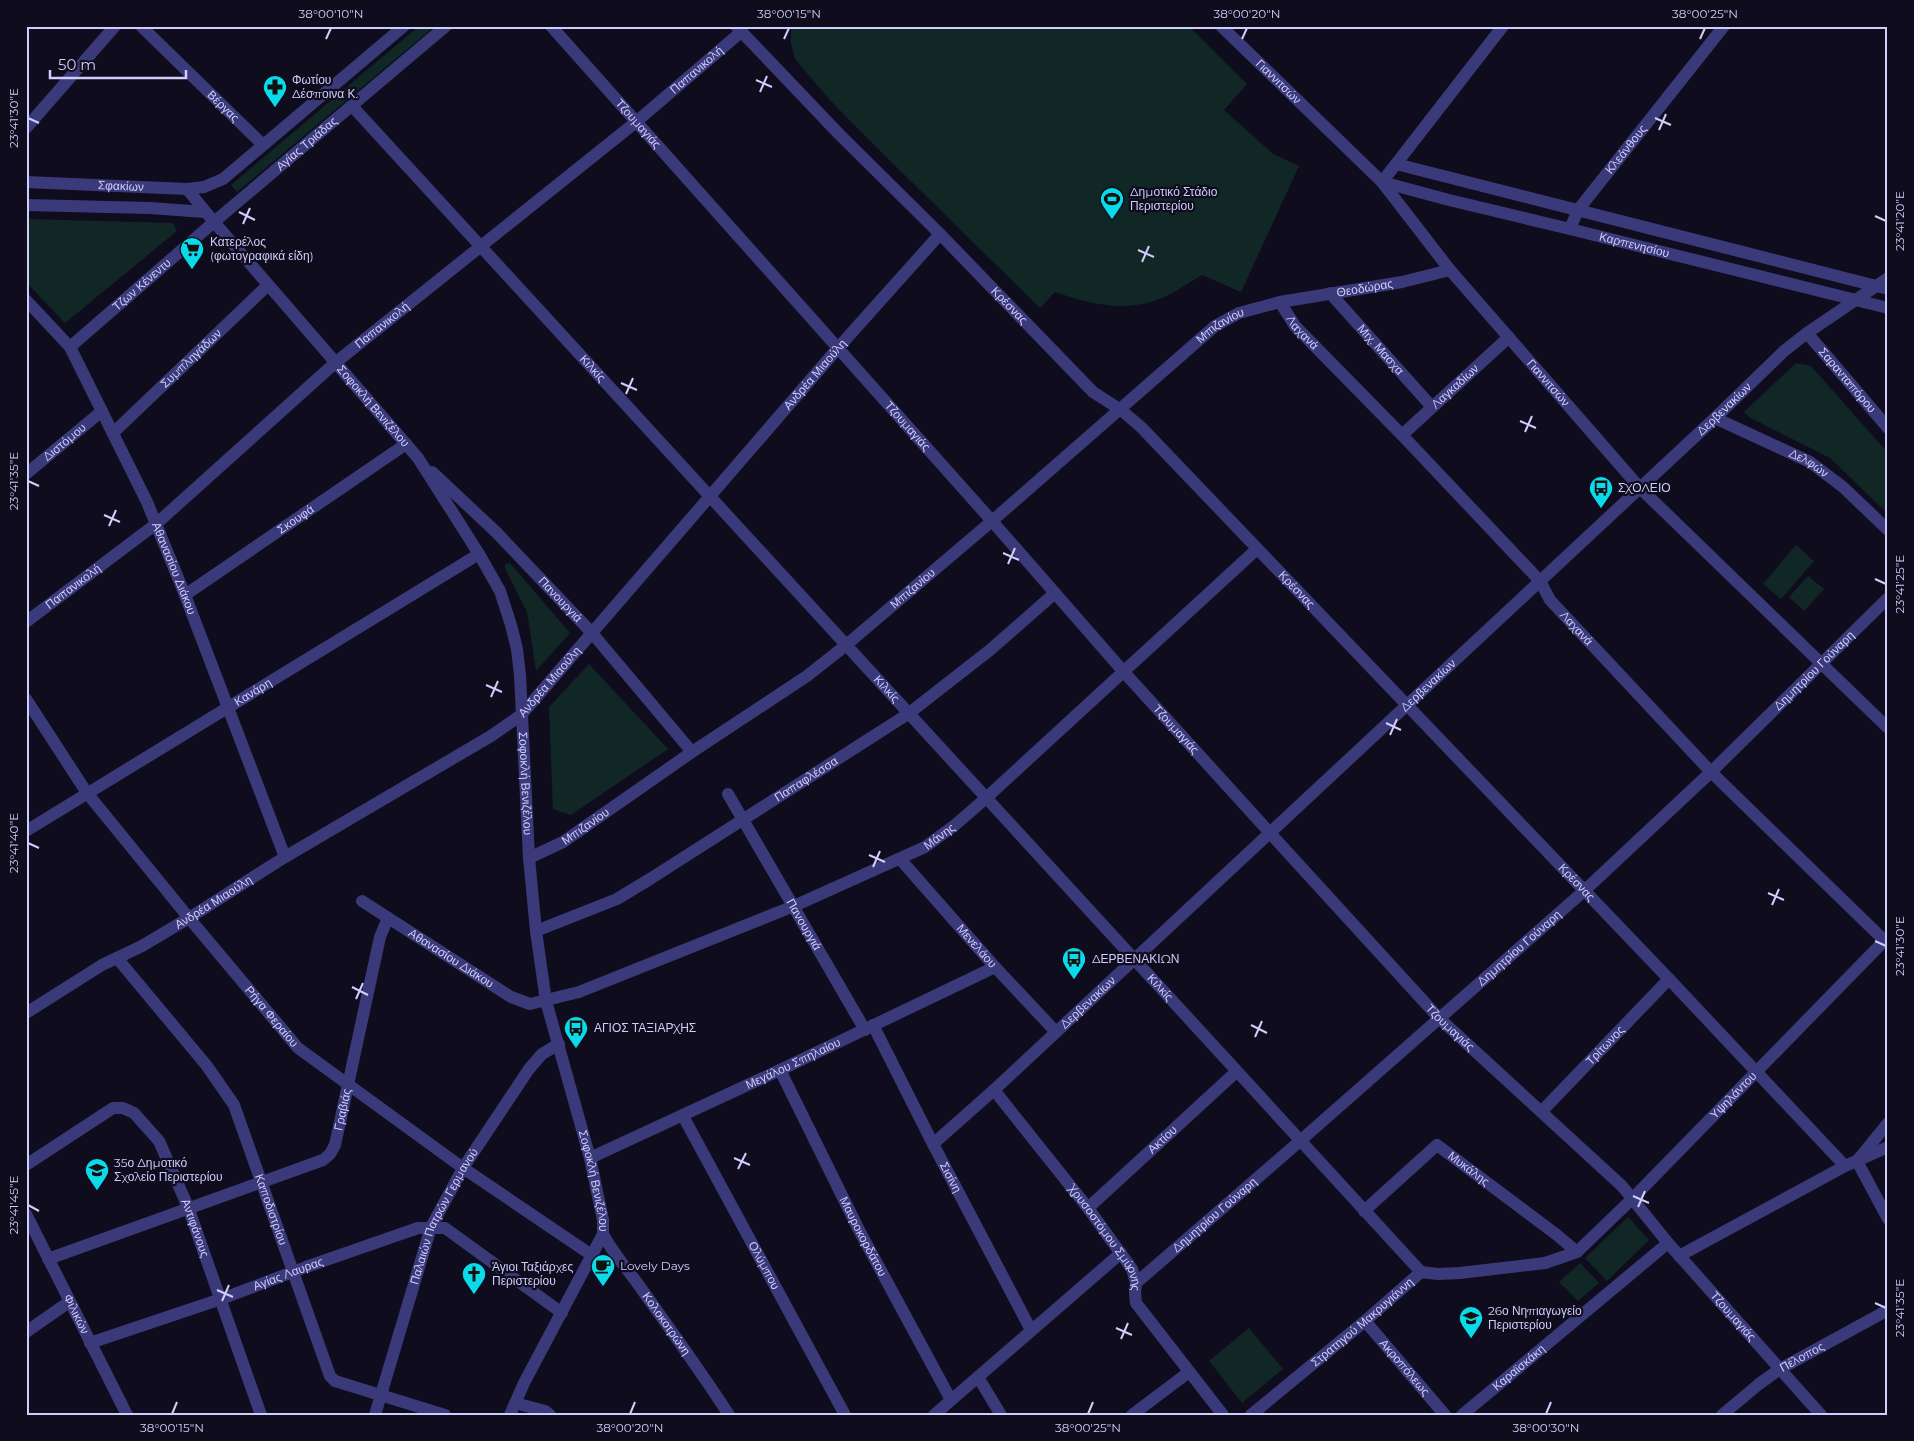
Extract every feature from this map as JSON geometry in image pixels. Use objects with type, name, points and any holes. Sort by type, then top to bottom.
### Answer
[{"type":"street","points":[[26,128],[115,26]]},
{"type":"street","name":"Βέργας","points":[[141,26],[263,145]]},
{"type":"street","points":[[187,189],[204,187],[223,179],[404,26]]},
{"type":"street","name":"Αγίας Τριάδας","points":[[214,222],[446,26]]},
{"type":"street","name":"Τζουμαγιάς","points":[[552,26],[1123,671],[1439,1018],[1622,1186],[1679,1256],[1821,1415]]},
{"type":"street","name":"Γιαννιτσών","points":[[1221,26],[1382,182],[1450,270],[1640,488],[1888,728]]},
{"type":"street","points":[[1382,182],[1503,26]]},
{"type":"street","name":"Κλεάνθους","points":[[1570,229],[1578,210],[1724,26]]},
{"type":"street","name":"Παπανικολή","points":[[26,622],[156,524],[335,363],[636,122],[738,29]]},
{"type":"street","name":"Κρέσνας","points":[[738,29],[1093,392],[1121,410],[1141,427],[1669,979],[1845,1166]]},
{"type":"street","name":"Κιλκίς","points":[[352,106],[985,799],[1421,1272]]},
{"type":"street","name":"Καρπενησίου","points":[[1396,164],[1888,289]]},
{"type":"street","name":"Σφακίων","points":[[26,182],[187,189]]},
{"type":"street","name":"Καρπενησίου","points":[[1382,182],[1888,308]]},
{"type":"street","points":[[187,189],[214,222]]},
{"type":"street","name":"Σφακίων","points":[[26,204],[150,208],[205,212]]},
{"type":"street","name":"Σοφοκλή Βενιζέλου","points":[[214,222],[418,458],[479,554],[500,591],[512,625],[520,675],[529,858],[536,931],[546,1001],[590,1158],[603,1220],[603,1234],[512,1409]]},
{"type":"street","name":"Τζων Κένεντυ","points":[[70,347],[214,222]]},
{"type":"street","name":"Ανδρέα Μιαούλη","points":[[26,1013],[102,965],[189,918],[285,856],[491,736],[521,715],[838,348],[940,234]]},
{"type":"street","name":"Θεοδώρας","points":[[1280,302],[1402,282],[1450,270]]},
{"type":"street","name":"Δερβενακίων","points":[[933,1144],[994,1090],[1270,833],[1715,418],[1784,351],[1807,333],[1888,278]]},
{"type":"street","name":"Συμπληγάδων","points":[[113,433],[268,286]]},
{"type":"street","name":"Μιχ. Μασχα","points":[[1330,293],[1432,407]]},
{"type":"street","name":"Αθανασίου Διάκου","points":[[26,300],[70,347],[147,502],[185,595],[285,856]]},
{"type":"street","name":"Μπιζανίου","points":[[529,858],[563,842],[692,752],[807,676],[846,646],[1216,326],[1238,313],[1280,302]]},
{"type":"street","name":"Λαχανά","points":[[1280,302],[1294,326],[1402,435],[1540,581],[1550,600],[1711,772],[1887,940]]},
{"type":"street","name":"Σαρανταπόρου","points":[[1807,333],[1888,428]]},
{"type":"street","name":"Λαγκαδίων","points":[[1402,435],[1509,336]]},
{"type":"street","name":"Διστόμου","points":[[26,474],[102,411]]},
{"type":"street","name":"Δελφών","points":[[1715,418],[1810,462],[1843,487],[1888,530]]},
{"type":"street","name":"Σκουφά","points":[[185,595],[406,444]]},
{"type":"street","name":"Πανουργιά","points":[[418,458],[496,532],[592,633],[692,752]]},
{"type":"street","name":"Μάνης","points":[[546,1001],[579,992],[794,906],[925,847],[985,799],[1257,549]]},
{"type":"street","name":"Κανάρη","points":[[26,831],[479,554]]},
{"type":"street","name":"Παπαφλέσσα","points":[[536,931],[617,899],[908,714],[990,650],[1055,593]]},
{"type":"street","name":"Δημητρίου Γούναρη","points":[[1136,1283],[1300,1142],[1584,890],[1711,772],[1888,598]]},
{"type":"street","name":"Ρήγα Φεραίου","points":[[26,699],[87,793],[298,1048],[348,1082],[463,1168],[592,1256]]},
{"type":"street","name":"Πανουργιά","points":[[728,794],[794,906],[869,1027]]},
{"type":"street","name":"Μενελάου","points":[[900,859],[995,967],[1056,1032]]},
{"type":"street","name":"Αθανασίου Διάκου","points":[[362,901],[511,997],[530,1004],[546,1001]]},
{"type":"street","name":"Γραβιάς","points":[[48,1259],[323,1160],[330,1154],[335,1145],[380,937],[388,918]]},
{"type":"street","name":"Υψηλάντου","points":[[1576,1252],[1632,1200],[1887,940]]},
{"type":"street","name":"Καποδιστρίου","points":[[117,958],[207,1066],[234,1105],[330,1376],[335,1381],[444,1415]]},
{"type":"street","name":"Μεγάλου Σπηλαίου","points":[[590,1158],[683,1116],[995,967]]},
{"type":"street","name":"Τρίτωνος","points":[[1542,1111],[1669,979]]},
{"type":"street","name":"Σισίνη","points":[[869,1027],[1031,1330]]},
{"type":"street","name":"Παλαιών Πατρών Γερμανού","points":[[375,1415],[431,1227],[463,1168],[529,1069],[542,1054],[559,1044]]},
{"type":"street","name":"Μαυροκορδάτου","points":[[780,1070],[859,1230],[951,1400]]},
{"type":"street","name":"Ακτίου","points":[[1088,1208],[1236,1072]]},
{"type":"street","name":"Χρυσοστόμου Σμύρνης","points":[[994,1090],[1088,1208],[1121,1253],[1132,1269],[1136,1283],[1136,1303],[1223,1415]]},
{"type":"street","name":"Αντιφάνους","points":[[26,1165],[113,1108],[123,1108],[134,1113],[159,1142],[188,1208],[261,1415]]},
{"type":"street","name":"Ολύμπου","points":[[683,1116],[845,1415]]},
{"type":"street","points":[[1857,1161],[1888,1123]]},
{"type":"street","name":"Μυκάλης","points":[[1364,1211],[1437,1145],[1557,1235],[1576,1252]]},
{"type":"street","points":[[1679,1256],[1845,1166],[1888,1147]]},
{"type":"street","points":[[1857,1161],[1888,1219]]},
{"type":"street","name":"Φιλικών","points":[[26,1214],[127,1415]]},
{"type":"street","points":[[431,1227],[444,1228],[562,1314]]},
{"type":"street","name":"Αγίας Λαυρας","points":[[90,1343],[221,1299],[418,1228],[431,1227]]},
{"type":"street","name":"Κολοκοτρώνη","points":[[603,1234],[609,1246],[636,1281],[729,1415]]},
{"type":"street","name":"Καραϊσκάκη","points":[[1462,1415],[1668,1243]]},
{"type":"street","name":"Στρατηγού Μακρυγιάννη","points":[[1251,1415],[1421,1272],[1438,1274],[1460,1273],[1545,1263],[1576,1252]]},
{"type":"street","points":[[934,1415],[1121,1253]]},
{"type":"street","points":[[26,1332],[69,1302]]},
{"type":"street","name":"Πέλοπος","points":[[1722,1415],[1780,1369],[1888,1310]]},
{"type":"street","name":"Ακροπόλεως","points":[[1365,1321],[1445,1415]]},
{"type":"street","points":[[1132,1415],[1189,1372]]},
{"type":"street","points":[[978,1377],[1001,1415]]},
{"type":"street","points":[[512,1409],[545,1411],[550,1415]]},
{"type":"green space","points":[[419,26],[435,26],[237,192],[231,185]]},
{"type":"green space","name":"Δημοτικό Στάδιο Περιστερίου","points":[[791,26],[1189,26],[1247,84],[1224,110],[1273,154],[1299,166],[1241,292],[1202,275],[1166,296],[1142,304],[1129,306],[1104,305],[1079,300],[1055,292],[1040,308],[829,99],[795,59],[791,43]]},
{"type":"green space","points":[[26,219],[173,223],[177,231],[65,323],[26,282]]},
{"type":"green space","points":[[1796,363],[1811,366],[1888,453],[1888,514],[1830,458],[1749,417],[1744,412]]},
{"type":"green space","points":[[1796,545],[1814,561],[1781,599],[1763,584]]},
{"type":"green space","points":[[510,563],[570,633],[536,671],[527,612],[505,568],[505,564]]},
{"type":"green space","points":[[1808,576],[1824,589],[1804,611],[1789,597]]},
{"type":"green space","points":[[589,664],[668,749],[571,815],[553,809],[549,707]]},
{"type":"green space","points":[[1628,1217],[1649,1240],[1607,1281],[1585,1258]]},
{"type":"green space","points":[[1580,1263],[1599,1283],[1578,1301],[1559,1282]]},
{"type":"green space","points":[[1249,1328],[1283,1369],[1242,1403],[1209,1361]]},
{"type":"place","name":"Φωτίου Δέσποινα Κ.","points":[[275,108]]},
{"type":"place","name":"Δημοτικό Στάδιο Περιστερίου","points":[[1112,220]]},
{"type":"place","name":"Κατερέλος (φωτογραφικά είδη)","points":[[192,270]]},
{"type":"place","name":"ΣΧΟΛΕΙΟ","points":[[1601,509]]},
{"type":"place","name":"ΔΕΡΒΕΝΑΚΙΩΝ","points":[[1074,980]]},
{"type":"place","name":"ΑΓΙΟΣ ΤΑΞΙΑΡΧΗΣ","points":[[576,1049]]},
{"type":"place","name":"35ο Δημοτικό Σχολείο Περιστερίου","points":[[97,1191]]},
{"type":"place","name":"Lovely Days","points":[[603,1287]]},
{"type":"place","name":"Άγιοι Ταξιάρχες Περιστερίου","points":[[474,1295]]},
{"type":"place","name":"26ο Νηπιαγωγείο Περιστερίου","points":[[1471,1339]]}]
